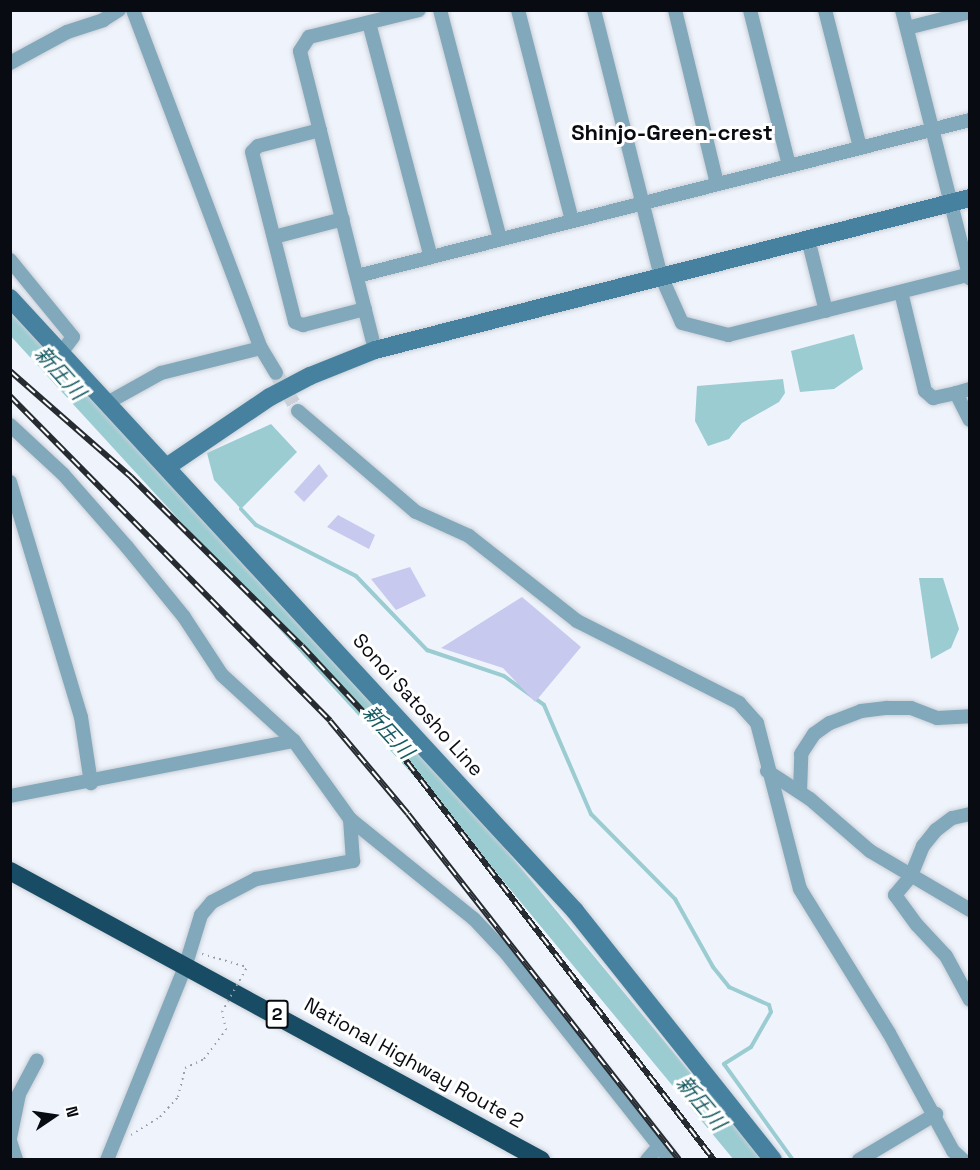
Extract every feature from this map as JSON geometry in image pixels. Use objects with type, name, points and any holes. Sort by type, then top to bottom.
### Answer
[{"type":"highway","name":"National Highway Route 2","points":[[10,871],[188,958],[541,1160]]},
{"type":"main road","points":[[168,466],[270,397],[310,376],[375,350],[969,198]]},
{"type":"main road","name":"Sonoi Satosho Line","points":[[10,298],[60,354],[168,466],[575,911],[773,1160]]},
{"type":"street","points":[[10,63],[58,36],[119,10]]},
{"type":"street","points":[[133,10],[261,348],[276,373]]},
{"type":"street","points":[[375,350],[300,51],[309,37],[419,10]]},
{"type":"street","points":[[440,10],[500,238]]},
{"type":"street","points":[[518,10],[572,220]]},
{"type":"street","points":[[594,10],[661,276],[669,287],[677,319],[728,335],[969,276],[902,10]]},
{"type":"street","points":[[675,10],[717,183]]},
{"type":"street","points":[[750,10],[789,165]]},
{"type":"street","points":[[825,10],[860,147]]},
{"type":"street","points":[[907,28],[969,12]]},
{"type":"street","points":[[369,23],[431,257]]},
{"type":"street","points":[[357,276],[969,120]]},
{"type":"street","points":[[320,130],[258,146],[252,152],[295,322],[303,325],[365,309]]},
{"type":"street","points":[[274,237],[343,219]]},
{"type":"street","points":[[808,239],[826,311]]},
{"type":"street","points":[[10,260],[73,337],[60,354]]},
{"type":"street","points":[[901,292],[925,391],[933,398],[963,391],[969,420]]},
{"type":"street","points":[[107,403],[161,373],[261,348]]},
{"type":"street","points":[[298,411],[416,512],[469,536],[577,621],[739,703],[757,723],[767,771],[800,889],[936,1114],[953,1151],[963,1160]]},
{"type":"street","points":[[10,425],[63,474],[127,547],[184,617],[222,675],[294,741],[350,819],[474,919],[506,953],[670,1160]]},
{"type":"street","points":[[10,482],[81,717],[90,783]]},
{"type":"street","points":[[800,792],[801,754],[814,734],[830,723],[861,711],[887,708],[911,708],[937,718],[969,716]]},
{"type":"street","points":[[10,796],[90,783],[294,741]]},
{"type":"street","points":[[767,771],[800,792],[870,851],[969,910]]},
{"type":"street","points":[[969,814],[952,818],[936,830],[923,846],[911,876],[895,895],[917,925],[946,956],[969,1000]]},
{"type":"street","points":[[107,1160],[188,958],[201,915],[212,902],[256,879],[353,861],[350,819]]},
{"type":"street","points":[[16,1160],[10,1140],[19,1094],[37,1060]]},
{"type":"street","points":[[860,1160],[936,1114]]},
{"type":"street","points":[[646,1160],[659,1146]]},
{"type":"path","points":[[114,1140],[135,1133],[160,1117],[178,1097],[185,1068],[204,1059],[226,1030],[222,1012],[247,967],[188,958]]},
{"type":"water","points":[[854,334],[863,369],[834,389],[800,392],[791,351]]},
{"type":"water","points":[[783,379],[785,393],[779,402],[742,423],[729,439],[708,446],[695,421],[697,386]]},
{"type":"water","points":[[271,424],[297,452],[241,509],[214,480],[207,453]]},
{"type":"water","points":[[919,578],[943,578],[959,629],[951,648],[931,659]]},
{"type":"building","points":[[319,464],[328,476],[304,502],[294,492]]},
{"type":"building","points":[[338,515],[375,535],[369,549],[327,527]]},
{"type":"building","points":[[410,567],[426,596],[396,610],[371,579]]},
{"type":"building","points":[[522,597],[581,647],[535,702],[503,668],[441,648]]},
{"type":"waterway","name":"新圧川","points":[[10,319],[448,797],[748,1160]]},
{"type":"waterway","points":[[241,509],[256,525],[356,576],[427,650],[504,676],[544,705],[591,814],[675,899],[713,967],[729,987],[769,1005],[771,1012],[751,1047],[724,1064],[793,1160]]},
{"type":"tunnel","points":[[276,373],[298,411]]},
{"type":"railway","points":[[10,371],[131,477],[302,646],[394,745],[714,1160]]},
{"type":"railway","points":[[10,396],[330,721],[408,814],[679,1160]]},
{"type":"district","name":"Shinjo-Green-crest","points":[[672,133]]}]
